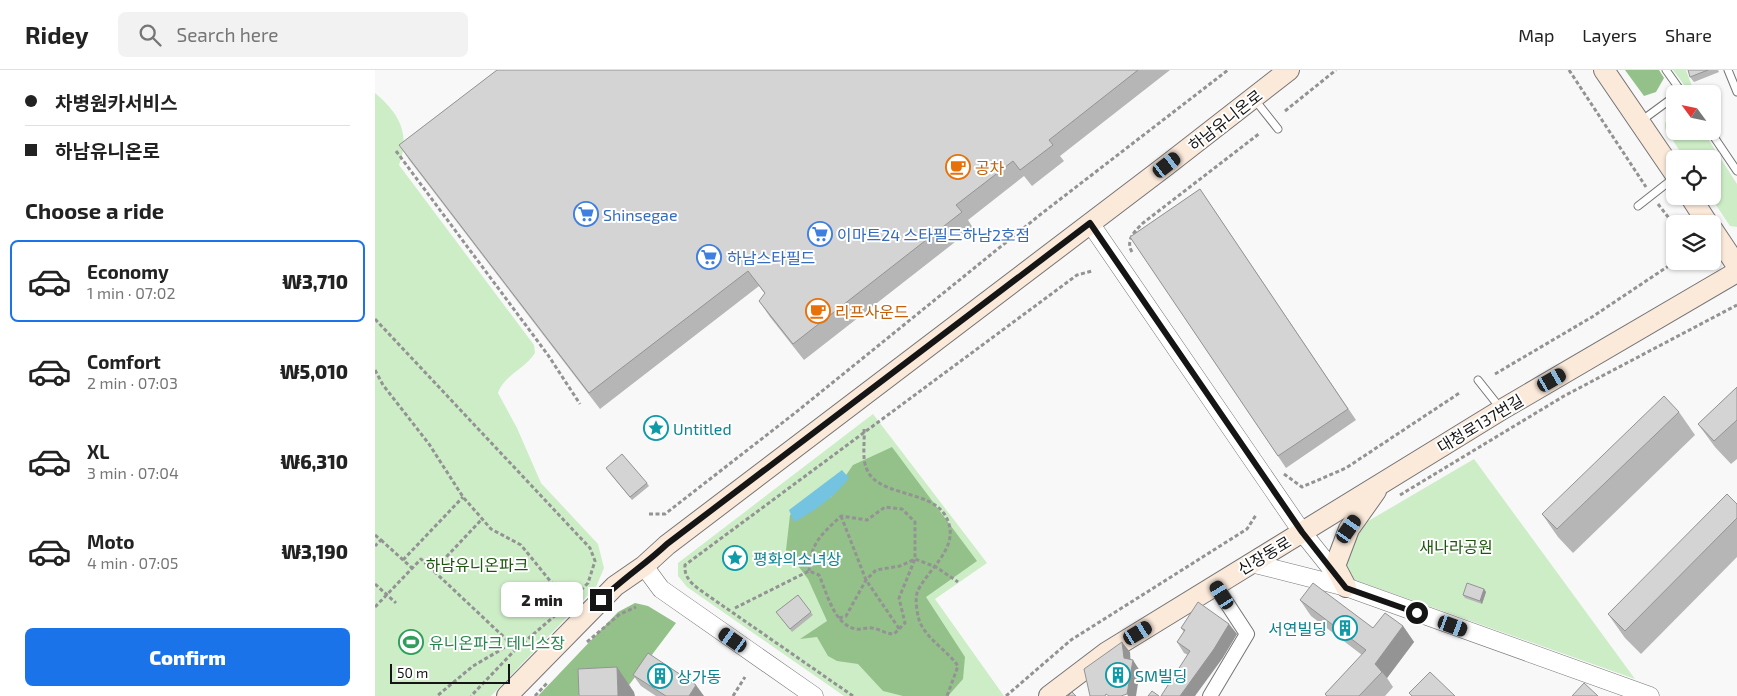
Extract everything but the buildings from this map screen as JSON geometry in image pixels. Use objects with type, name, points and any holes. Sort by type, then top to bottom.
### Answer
[{"type":"main road","name":"하남유니온로","points":[[507,696],[615,586],[644,566],[667,544],[1289,70]]},
{"type":"main road","points":[[1604,70],[1666,163]]},
{"type":"main road","points":[[1721,242],[1737,266]]},
{"type":"main road","name":"대청로137번길","points":[[1302,532],[1501,410],[1737,272]]},
{"type":"main road","points":[[1346,588],[1335,566],[1349,529],[1383,482]]},
{"type":"main road","name":"신장동로","points":[[1049,696],[1107,652],[1302,532]]},
{"type":"street","points":[[1090,223],[1302,532]]},
{"type":"street","name":"신장동로","points":[[1302,532],[1346,588]]},
{"type":"street","points":[[1251,563],[1346,588],[1650,696]]},
{"type":"street","points":[[644,566],[661,589],[814,696]]},
{"type":"street","points":[[1210,696],[1247,634],[1215,585]]},
{"type":"lane","points":[[1666,70],[1674,85]]},
{"type":"lane","points":[[1729,70],[1737,92]]},
{"type":"lane","points":[[1254,98],[1278,129]]},
{"type":"lane","points":[[1639,123],[1666,103]]},
{"type":"lane","points":[[1716,140],[1737,170]]},
{"type":"lane","points":[[1638,206],[1666,183]]},
{"type":"lane","points":[[1478,380],[1501,410]]},
{"type":"path","points":[[649,514],[665,514],[795,413],[983,260],[1228,70]]},
{"type":"path","points":[[1285,111],[1336,70]]},
{"type":"path","points":[[1569,70],[1641,179]]},
{"type":"path","points":[[1131,235],[1143,223],[1260,133]]},
{"type":"path","points":[[396,151],[548,355],[580,404]]},
{"type":"path","points":[[1663,210],[1667,215]]},
{"type":"path","points":[[1495,374],[1592,317],[1666,268]]},
{"type":"path","points":[[853,696],[700,590],[690,582],[684,572],[685,565],[1077,275],[1092,271]]},
{"type":"path","points":[[1397,497],[1565,396],[1737,305]]},
{"type":"path","points":[[375,319],[590,548],[595,561],[588,583],[515,650],[471,696]]},
{"type":"path","points":[[375,370],[383,385],[429,444],[463,497],[491,529],[521,546],[568,603]]},
{"type":"path","points":[[1294,482],[1302,487],[1347,468],[1461,392]]},
{"type":"path","points":[[864,429],[865,466],[870,475],[880,483],[937,506],[946,516],[949,531],[948,547],[917,592],[916,602],[919,619],[925,630],[958,666],[947,696]]},
{"type":"path","points":[[403,560],[463,497]]},
{"type":"path","points":[[735,608],[809,571],[819,575],[839,618],[845,624],[857,629],[873,628],[884,634],[894,634],[900,630],[905,623],[899,598],[915,559],[915,522],[902,509],[885,507],[867,520],[841,516]]},
{"type":"path","points":[[1006,696],[1071,640],[1247,529],[1256,515]]},
{"type":"path","points":[[809,571],[810,556],[816,542],[841,516]]},
{"type":"path","points":[[841,516],[866,580],[900,630]]},
{"type":"path","points":[[433,571],[482,519]]},
{"type":"path","points":[[375,535],[412,568]]},
{"type":"path","points":[[375,546],[381,540]]},
{"type":"path","points":[[839,618],[846,616],[866,580],[876,570],[900,566],[915,559],[936,567],[958,582]]},
{"type":"path","points":[[375,607],[421,560],[506,639],[509,645],[473,666],[437,696]]},
{"type":"path","points":[[375,584],[396,603]]},
{"type":"path","points":[[579,648],[620,614],[635,607]]},
{"type":"path","points":[[535,696],[554,676]]},
{"type":"path","points":[[733,696],[745,677]]},
{"type":"green space","points":[[1625,70],[1659,70],[1664,78],[1656,92],[1644,96]]},
{"type":"green space","points":[[1673,70],[1686,70],[1692,85],[1684,85]]},
{"type":"green space","name":"하남유니온파크","points":[[375,93],[391,108],[401,125],[404,143],[399,165],[534,345],[535,353],[531,359],[505,381],[498,393],[517,428],[541,483],[598,544],[604,568],[596,587],[491,696],[375,696]]},
{"type":"green space","points":[[1673,140],[1709,140],[1715,150],[1679,150]]},
{"type":"green space","points":[[1721,159],[1737,184],[1737,227],[1730,226],[1716,205],[1721,205]]},
{"type":"green space","points":[[873,414],[987,563],[935,599],[1004,696],[844,696],[687,587],[678,576],[678,563]]},
{"type":"green space","points":[[892,447],[977,561],[926,597],[965,657],[963,679],[948,696],[903,696],[883,691],[858,664],[837,661],[828,656],[817,637],[800,639],[827,621],[808,579],[786,550],[790,515],[808,500],[831,497],[853,465]]},
{"type":"green space","name":"새나라공원","points":[[1474,459],[1635,679],[1352,579],[1342,573],[1341,537]]},
{"type":"green space","points":[[635,603],[648,606],[676,623],[629,685],[603,669],[578,696],[538,696],[618,612]]},
{"type":"water","points":[[842,470],[849,478],[843,485],[824,503],[794,522],[789,510]]},
{"type":"place","name":"공차","points":[[958,167]]},
{"type":"place","name":"Shinsegae","points":[[586,214]]},
{"type":"place","name":"이마트24 스타필드하남2호점","points":[[820,234]]},
{"type":"place","name":"하남스타필드","points":[[709,257]]},
{"type":"place","name":"리프사운드","points":[[818,311]]},
{"type":"place","name":"Untitled","points":[[656,428]]},
{"type":"place","name":"평화의소녀상","points":[[735,558]]},
{"type":"place","name":"서연빌딩","points":[[1345,628]]},
{"type":"place","name":"유니온파크 테니스장","points":[[411,642]]},
{"type":"place","name":"SM빌딩","points":[[1118,675]]},
{"type":"place","name":"상가동","points":[[660,676]]},
{"type":"route","points":[[601,600],[615,586],[644,566],[667,544],[786,456],[1090,223],[1302,532],[1346,588],[1417,613]]}]
